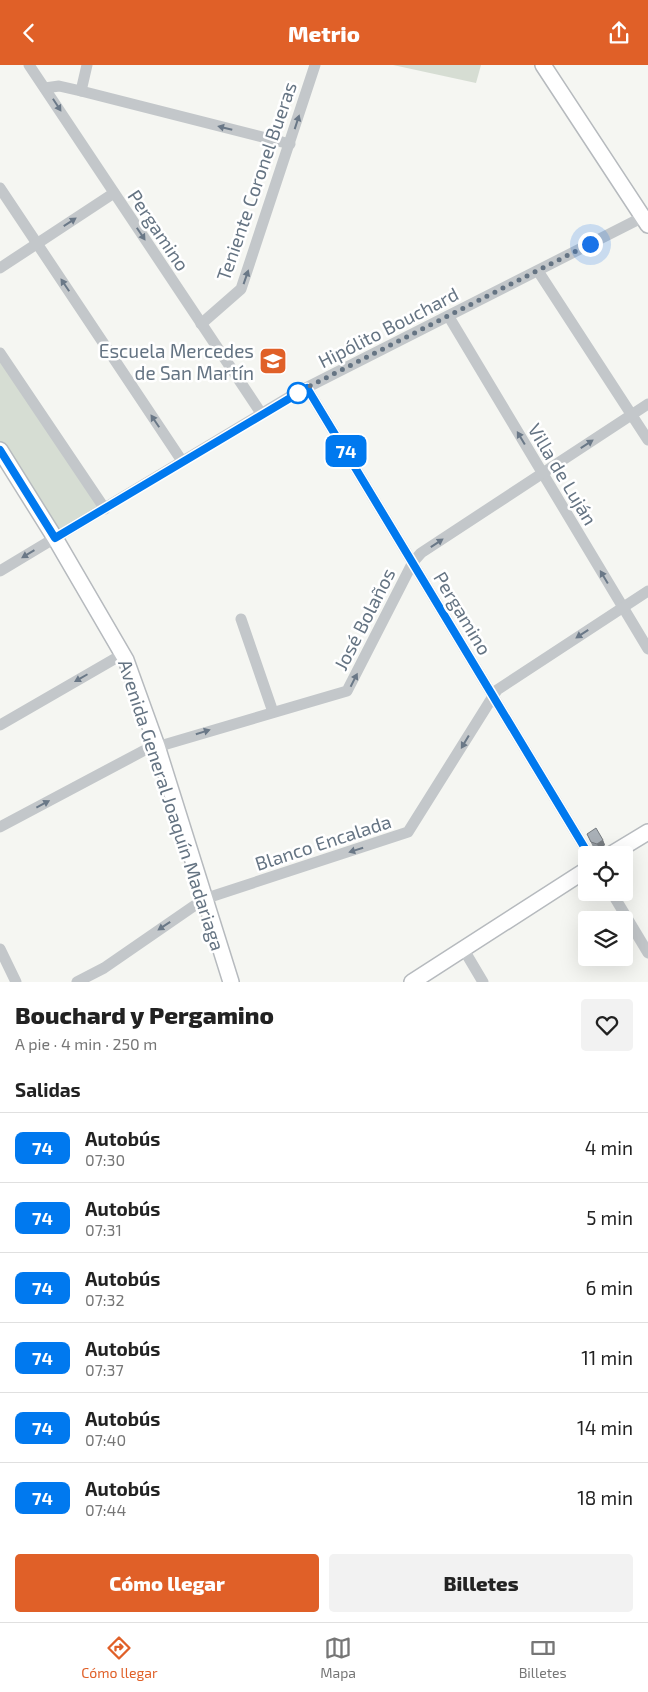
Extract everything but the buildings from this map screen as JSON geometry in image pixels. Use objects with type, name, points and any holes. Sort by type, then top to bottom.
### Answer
[{"type":"main road","points":[[543,65],[646,221]]},
{"type":"main road","name":"Avenida General Joaquín Madariaga","points":[[0,450],[55,538],[123,654],[157,746],[231,982]]},
{"type":"main road","points":[[625,846],[648,832]]},
{"type":"main road","points":[[412,982],[578,875]]},
{"type":"street","name":"Pergamino","points":[[29,65],[261,413]]},
{"type":"street","points":[[81,91],[87,65]]},
{"type":"street","name":"Teniente Coronel Bueras","points":[[201,323],[241,289],[315,65]]},
{"type":"street","points":[[45,88],[59,86],[81,91],[290,144]]},
{"type":"street","points":[[0,188],[182,461]]},
{"type":"street","points":[[0,268],[114,193]]},
{"type":"street","name":"Hipólito Bouchard","points":[[0,571],[261,413],[307,388],[538,271],[646,221]]},
{"type":"street","points":[[538,271],[648,441]]},
{"type":"street","name":"Villa de Luján","points":[[449,317],[648,649]]},
{"type":"street","points":[[0,353],[105,509]]},
{"type":"street","name":"Pergamino","points":[[307,388],[584,846]]},
{"type":"street","name":"José Bolaños","points":[[0,827],[143,751],[347,691],[413,562],[421,553],[648,404]]},
{"type":"street","name":"Blanco Encalada","points":[[77,982],[104,967],[204,899],[408,832],[492,696],[502,686],[648,591]]},
{"type":"street","points":[[241,619],[273,712]]},
{"type":"street","points":[[0,725],[123,654]]},
{"type":"street","points":[[617,901],[648,953]]},
{"type":"street","points":[[0,949],[16,982]]},
{"type":"street","points":[[464,950],[483,982]]},
{"type":"shaded area","points":[[393,65],[481,65],[476,83]]},
{"type":"shaded area","points":[[0,353],[105,509],[55,538],[0,450]]},
{"type":"bus line","name":"74","points":[[0,450],[55,538],[261,413],[307,388],[584,846]]},
{"type":"place","name":"Escuela Mercedes de San Martín","points":[[273,361]]},
{"type":"route","points":[[298,393],[296,393],[590,244]]}]
